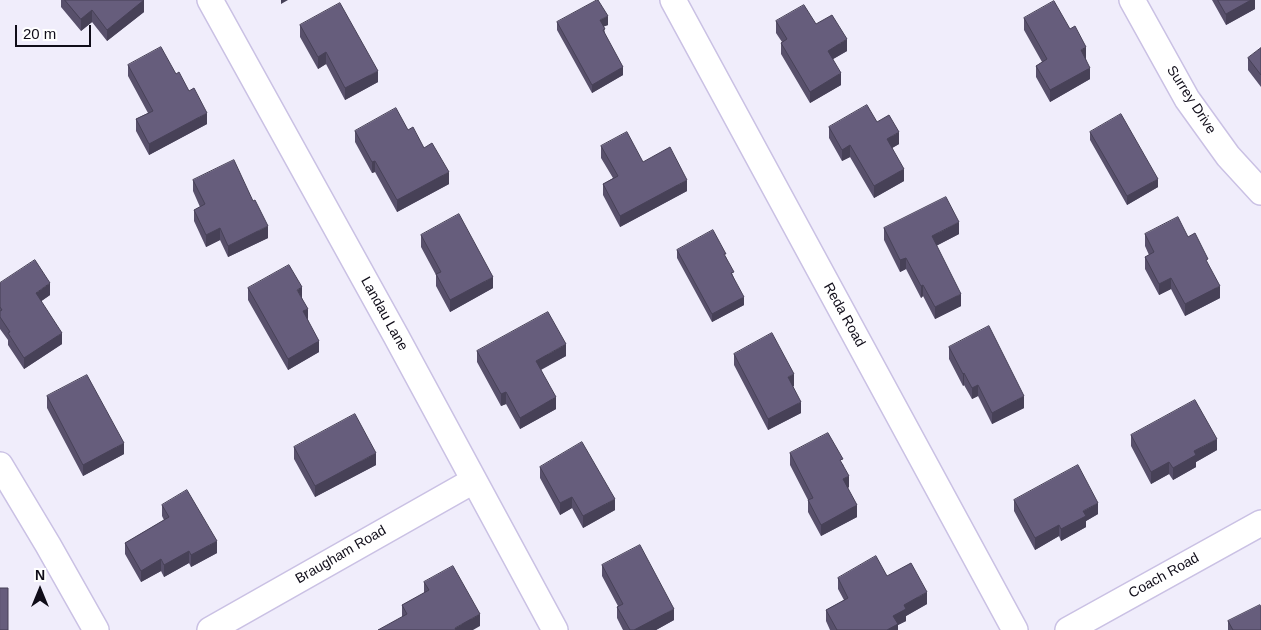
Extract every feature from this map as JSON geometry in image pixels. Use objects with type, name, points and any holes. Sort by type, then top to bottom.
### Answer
[{"type":"street","name":"Landau Lane","points":[[210,0],[396,336],[555,630]]},
{"type":"street","name":"Reda Road","points":[[673,0],[1015,630]]},
{"type":"street","name":"Surrey Drive","points":[[1132,0],[1187,99],[1228,156],[1261,192]]},
{"type":"street","points":[[0,464],[96,630]]},
{"type":"street","name":"Braugham Road","points":[[210,630],[473,480]]},
{"type":"street","name":"Coach Road","points":[[1068,630],[1261,523]]},
{"type":"building","points":[[65,0],[144,0],[107,30],[92,10],[81,19]]},
{"type":"building","points":[[597,0],[608,16],[600,20],[605,29],[603,30],[623,67],[592,85],[557,22]]},
{"type":"building","points":[[1218,0],[1251,0],[1226,14]]},
{"type":"building","points":[[1054,1],[1070,29],[1075,26],[1086,47],[1081,50],[1090,68],[1050,90],[1036,66],[1047,59],[1024,18]]},
{"type":"building","points":[[340,3],[378,71],[345,88],[326,52],[318,57],[300,25]]},
{"type":"building","points":[[804,5],[816,24],[832,15],[847,39],[828,51],[841,73],[810,92],[781,43],[787,39],[776,21]]},
{"type":"building","points":[[161,47],[176,74],[179,72],[189,91],[194,88],[207,113],[149,144],[136,119],[153,111],[128,65]]},
{"type":"building","points":[[1261,48],[1261,75],[1248,58]]},
{"type":"building","points":[[867,105],[877,122],[889,115],[899,132],[887,139],[904,169],[874,186],[850,145],[842,150],[829,127]]},
{"type":"building","points":[[396,108],[408,130],[413,127],[424,148],[432,143],[449,172],[397,200],[375,161],[372,162],[355,131]]},
{"type":"building","points":[[1121,114],[1158,179],[1127,196],[1090,132]]},
{"type":"building","points":[[627,132],[643,162],[670,147],[687,180],[620,216],[603,184],[618,176],[601,146]]},
{"type":"building","points":[[234,160],[253,201],[255,200],[268,226],[228,246],[220,228],[206,235],[194,210],[205,204],[193,180]]},
{"type":"building","points":[[946,197],[959,222],[932,236],[961,294],[935,307],[906,258],[900,260],[884,228]]},
{"type":"building","points":[[459,214],[493,277],[450,300],[436,274],[441,272],[421,235]]},
{"type":"building","points":[[1178,217],[1188,237],[1195,233],[1208,259],[1206,260],[1220,286],[1185,304],[1171,278],[1159,284],[1145,257],[1154,252],[1145,234]]},
{"type":"building","points":[[713,230],[734,272],[731,273],[744,297],[712,314],[677,250]]},
{"type":"building","points":[[35,260],[50,283],[36,293],[62,333],[24,358],[0,317],[0,311],[2,310],[0,307],[0,283]]},
{"type":"building","points":[[289,265],[302,287],[297,290],[308,309],[303,311],[319,341],[288,359],[248,288]]},
{"type":"building","points":[[548,312],[566,344],[536,361],[556,397],[520,418],[506,392],[501,394],[477,351]]},
{"type":"building","points":[[989,326],[1024,396],[992,413],[978,385],[972,388],[949,347]]},
{"type":"building","points":[[772,333],[794,374],[788,377],[801,402],[768,419],[734,354]]},
{"type":"building","points":[[87,375],[124,443],[83,465],[47,396]]},
{"type":"building","points":[[1195,400],[1217,439],[1194,451],[1196,455],[1173,468],[1169,462],[1151,472],[1131,435]]},
{"type":"building","points":[[355,414],[376,453],[315,486],[294,447]]},
{"type":"building","points":[[828,433],[843,459],[840,460],[849,476],[843,479],[857,505],[821,525],[808,500],[813,498],[790,453]]},
{"type":"building","points":[[582,442],[615,499],[583,516],[572,497],[560,503],[540,467]]},
{"type":"building","points":[[1078,465],[1098,503],[1083,511],[1086,516],[1061,529],[1059,525],[1035,538],[1014,500]]},
{"type":"building","points":[[187,490],[217,541],[191,555],[189,551],[164,565],[161,559],[141,571],[125,543],[169,517],[162,505]]},
{"type":"building","points":[[640,545],[674,609],[634,630],[630,630],[617,607],[623,604],[602,565]]},
{"type":"building","points":[[876,556],[887,576],[911,563],[927,592],[904,605],[906,609],[893,616],[898,624],[887,630],[837,630],[826,610],[848,598],[838,578]]},
{"type":"building","points":[[453,566],[480,614],[455,628],[456,630],[378,630],[407,614],[402,605],[429,590],[424,582]]},
{"type":"building","points":[[0,588],[8,588],[8,630],[0,630]]},
{"type":"building","points":[[1260,605],[1261,630],[1233,630],[1228,621]]}]
